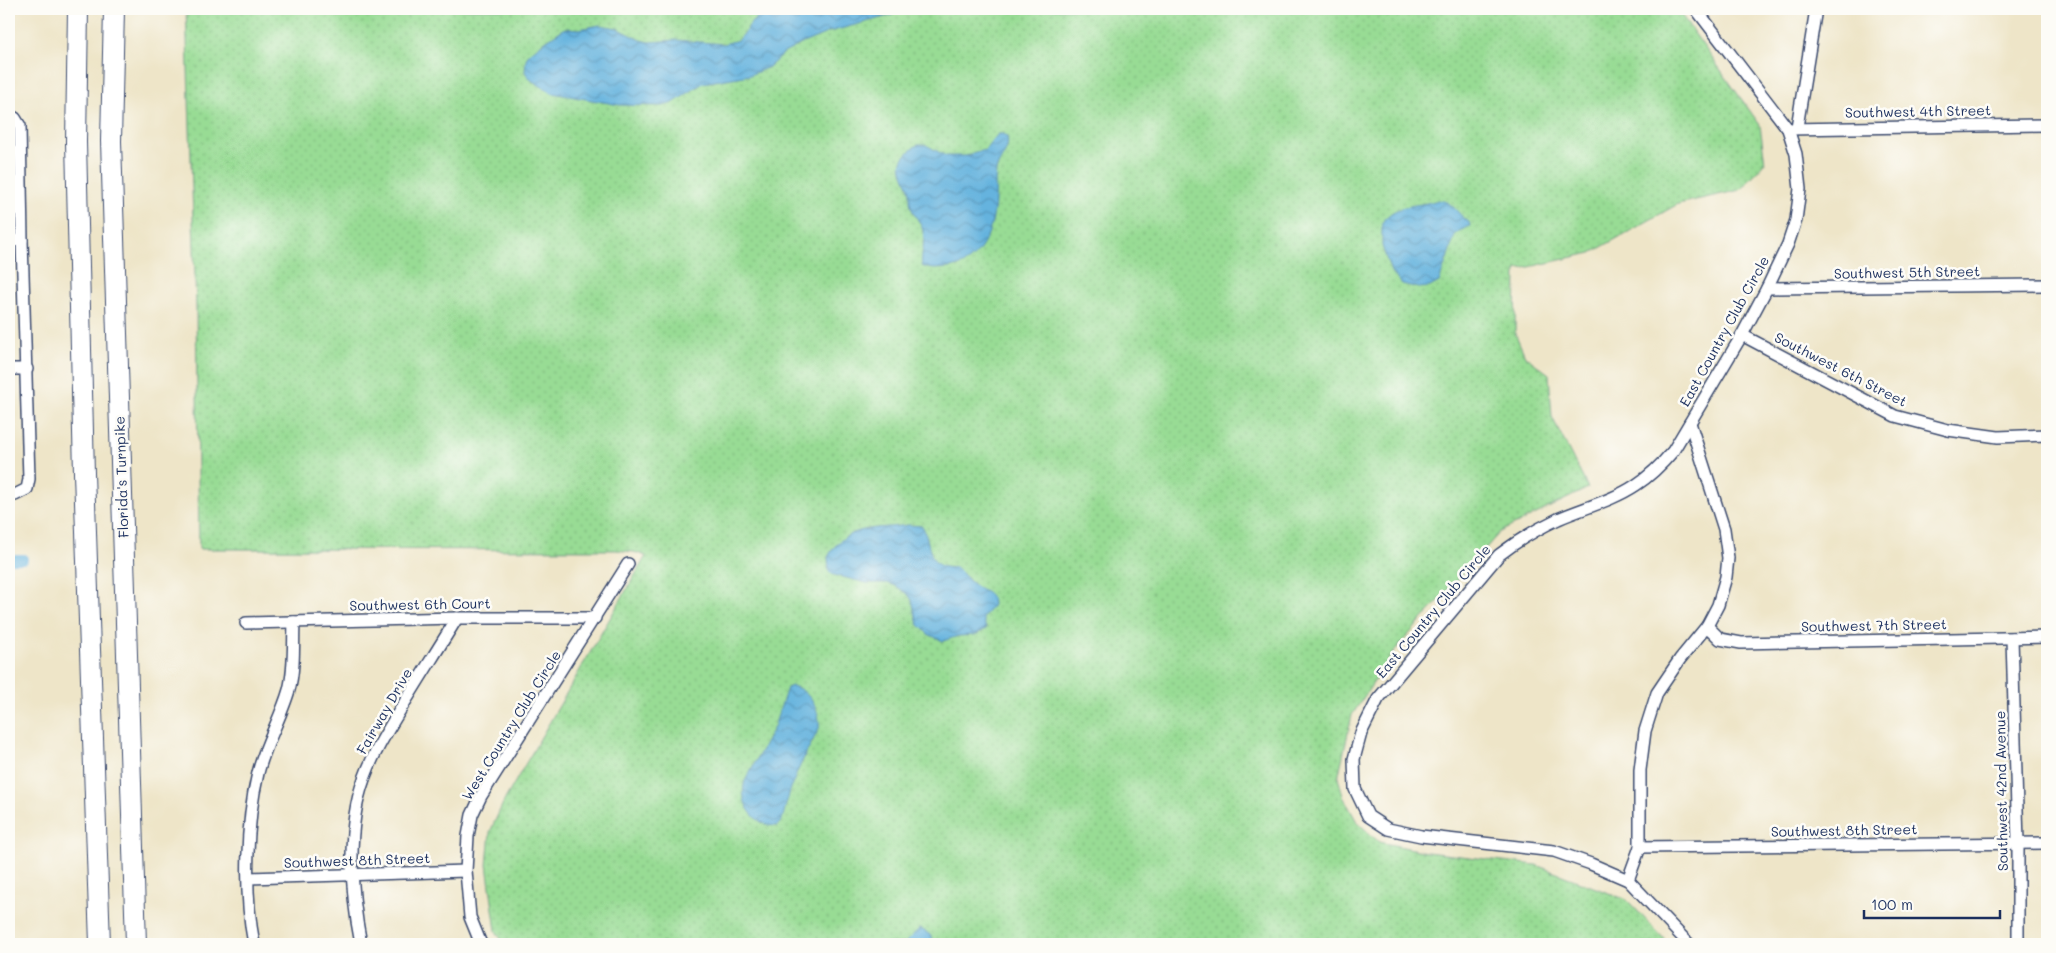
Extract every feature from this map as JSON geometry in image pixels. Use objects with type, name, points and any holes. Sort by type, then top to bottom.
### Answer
[{"type":"highway","points":[[78,9],[76,142],[84,473],[100,944]]},
{"type":"highway","name":"Florida's Turnpike","points":[[114,9],[111,141],[136,944]]},
{"type":"street","name":"East Country Club Circle","points":[[1689,944],[1628,880],[1591,864],[1554,851],[1422,836],[1388,828],[1368,816],[1355,789],[1354,759],[1361,733],[1378,699],[1498,555],[1520,539],[1558,519],[1600,503],[1635,486],[1668,456],[1690,424],[1742,336],[1788,244],[1796,220],[1800,189],[1792,128],[1696,9]]},
{"type":"street","points":[[1792,128],[1816,9]]},
{"type":"street","points":[[9,495],[15,495],[26,489],[29,479],[20,126],[12,117]]},
{"type":"street","name":"Southwest 4th Street","points":[[1792,128],[2047,125]]},
{"type":"street","points":[[9,240],[22,240]]},
{"type":"street","name":"Southwest 5th Street","points":[[1767,288],[2047,285]]},
{"type":"street","name":"Southwest 6th Street","points":[[1742,336],[1895,416],[1948,430],[1998,437],[2047,435]]},
{"type":"street","points":[[9,369],[27,369]]},
{"type":"street","points":[[1628,880],[1640,847],[1640,770],[1645,731],[1657,693],[1680,659],[1707,626],[1718,605],[1726,577],[1728,558],[1724,529],[1690,424]]},
{"type":"street","name":"West Country Club Circle","points":[[481,944],[470,917],[466,871],[468,836],[472,815],[481,796],[628,564]]},
{"type":"street","name":"Southwest 6th Court","points":[[246,622],[457,618],[595,618]]},
{"type":"street","name":"Fairway Drive","points":[[360,944],[354,912],[353,836],[356,812],[364,780],[380,744],[457,618]]},
{"type":"street","points":[[254,944],[249,878],[249,828],[257,781],[267,744],[289,691],[293,671],[294,622]]},
{"type":"street","name":"Southwest 7th Street","points":[[1707,626],[1720,639],[1741,643],[2047,638]]},
{"type":"street","name":"Southwest 42nd Avenue","points":[[2012,638],[2018,843],[2018,944]]},
{"type":"street","name":"Southwest 8th Street","points":[[1640,847],[2047,843]]},
{"type":"street","name":"Southwest 8th Street","points":[[249,878],[466,871]]},
{"type":"green space","points":[[186,9],[1677,9],[1760,125],[1765,163],[1740,190],[1678,204],[1591,253],[1516,270],[1515,333],[1525,356],[1549,374],[1552,417],[1588,488],[1500,532],[1395,650],[1352,715],[1338,778],[1344,798],[1357,822],[1379,842],[1427,852],[1536,865],[1627,900],[1669,944],[504,944],[496,931],[487,865],[490,832],[504,801],[646,556],[634,552],[616,550],[199,549],[196,308]]},
{"type":"water","points":[[767,9],[904,9],[892,15],[829,32],[784,53],[769,67],[750,75],[703,83],[673,103],[663,106],[620,105],[552,93],[531,80],[525,72],[526,59],[529,54],[565,28],[579,29],[600,25],[617,28],[641,40],[650,42],[676,40],[724,44],[738,40],[751,23]]},
{"type":"water","points":[[998,134],[1003,134],[1007,137],[1008,142],[1006,151],[997,167],[992,222],[984,243],[970,260],[960,265],[938,269],[922,266],[923,231],[911,207],[910,190],[902,169],[902,160],[917,145],[926,145],[946,156],[966,156],[985,150]]},
{"type":"water","points":[[1438,200],[1452,206],[1469,222],[1470,226],[1455,235],[1439,282],[1430,287],[1419,288],[1402,284],[1391,272],[1382,246],[1382,223],[1393,212],[1400,209]]},
{"type":"water","points":[[908,525],[922,526],[932,556],[939,565],[957,568],[975,586],[991,596],[993,605],[983,618],[986,629],[975,635],[958,636],[943,641],[928,634],[918,624],[912,600],[908,594],[896,586],[888,583],[867,583],[829,572],[828,557],[835,546],[844,538],[863,530]]},
{"type":"water","points":[[792,686],[804,692],[813,703],[818,716],[819,729],[797,773],[781,821],[777,826],[769,825],[761,822],[750,811],[746,804],[743,789],[745,781],[774,727],[787,688]]},
{"type":"water","points":[[921,929],[929,934],[937,944],[904,944],[918,930]]},
{"type":"waterway","points":[[9,559],[23,559]]}]
